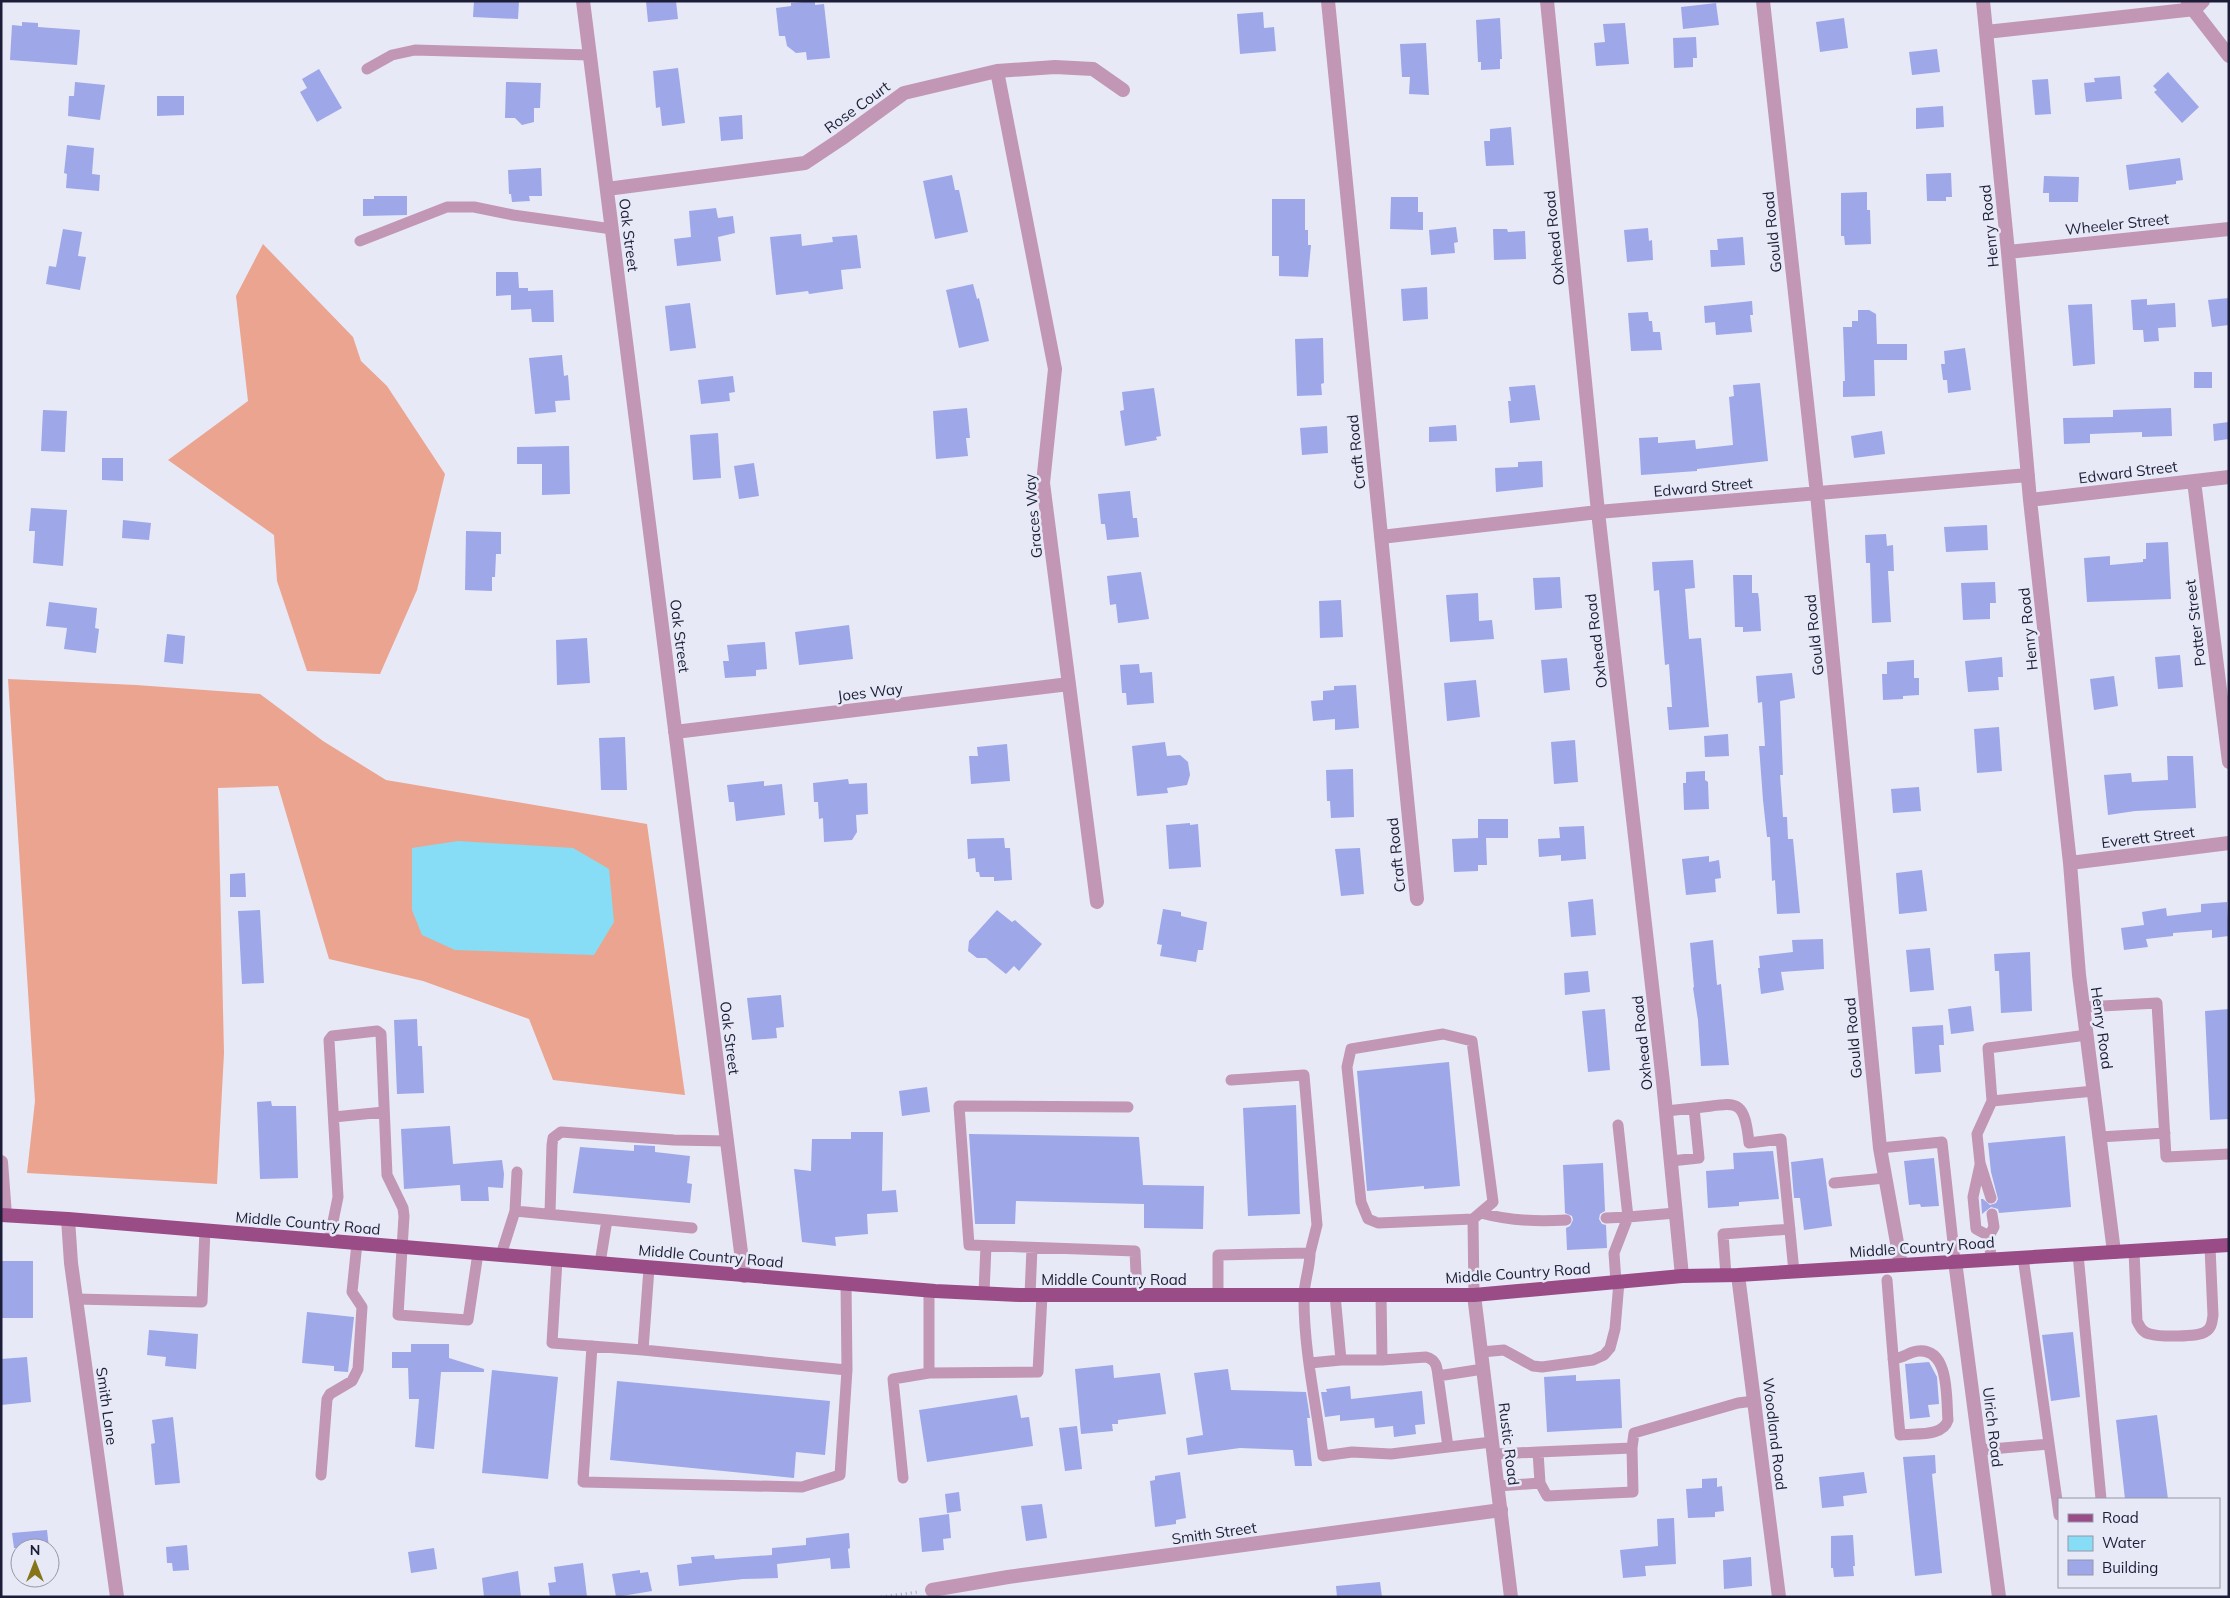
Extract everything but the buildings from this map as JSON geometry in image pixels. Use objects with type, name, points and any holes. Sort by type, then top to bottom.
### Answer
[{"type":"main road","name":"Middle Country Road","points":[[3,1215],[68,1218],[846,1284],[1036,1295],[1474,1295],[1682,1276],[1794,1272],[2229,1246]]},
{"type":"street","name":"Oak Street","points":[[583,1],[744,1276]]},
{"type":"street","name":"Craft Road","points":[[1328,1],[1417,900]]},
{"type":"street","name":"Oxhead Road","points":[[1547,1],[1598,512],[1666,1111],[1682,1276]]},
{"type":"street","name":"Gould Road","points":[[1763,1],[1817,494],[1880,1148],[1901,1265]]},
{"type":"street","name":"Henry Road","points":[[1983,1],[2030,500],[2070,863],[2079,975],[2114,1252]]},
{"type":"street","points":[[1986,32],[2195,4],[2229,56]]},
{"type":"street","name":"Rose Court","points":[[607,189],[805,163],[904,93],[997,71],[1056,67],[1093,70],[1123,90]]},
{"type":"street","name":"Graces Way","points":[[997,71],[1055,369],[1044,483],[1097,902]]},
{"type":"street","name":"Wheeler Street","points":[[2008,252],[2229,229]]},
{"type":"street","name":"Edward Street","points":[[1381,537],[1598,512],[2028,475]]},
{"type":"street","name":"Edward Street","points":[[2030,500],[2229,477]]},
{"type":"street","name":"Potter Street","points":[[2194,481],[2229,762]]},
{"type":"street","name":"Joes Way","points":[[676,732],[1069,684]]},
{"type":"street","name":"Everett Street","points":[[2070,863],[2229,843]]},
{"type":"street","points":[[1,1162],[3,1215]]},
{"type":"street","name":"Smith Lane","points":[[68,1218],[76,1298],[117,1597]]},
{"type":"street","name":"Ulrich Road","points":[[1955,1261],[1999,1597]]},
{"type":"street","name":"Woodland Road","points":[[1732,1275],[1754,1401],[1780,1597]]},
{"type":"street","name":"Rustic Road","points":[[1474,1295],[1511,1597]]},
{"type":"street","name":"Smith Street","points":[[932,1590],[1008,1577],[1501,1510]]},
{"type":"lane","points":[[367,69],[392,55],[415,50],[590,55]]},
{"type":"lane","points":[[360,241],[447,207],[474,207],[513,215],[612,229]]},
{"type":"lane","points":[[2084,1007],[2157,1003],[2166,1158],[2229,1154]]},
{"type":"lane","points":[[329,1241],[338,1196],[329,1040],[332,1036],[378,1031],[381,1034],[387,1175],[403,1208],[403,1247],[398,1315],[468,1320],[478,1253]]},
{"type":"lane","points":[[1474,1295],[1477,1216],[1493,1202],[1472,1041],[1443,1034],[1351,1049],[1347,1067],[1361,1202],[1368,1219],[1378,1223],[1477,1216],[1534,1222],[1566,1220]]},
{"type":"lane","points":[[1990,1198],[1980,1163],[1977,1134],[1992,1101],[1988,1048],[2087,1035]]},
{"type":"lane","points":[[1231,1080],[1304,1075],[1317,1226],[1310,1253],[1310,1270],[1304,1296],[1310,1363],[1323,1456],[1352,1452],[1392,1454],[1448,1447],[1538,1452],[1632,1448]]},
{"type":"lane","points":[[1992,1101],[2094,1091]]},
{"type":"lane","points":[[1666,1111],[1732,1104],[1742,1110],[1747,1118],[1749,1143],[1781,1140],[1794,1272]]},
{"type":"lane","points":[[1128,1107],[959,1106],[969,1245],[1135,1251],[1137,1295]]},
{"type":"lane","points":[[1671,1161],[1699,1158],[1694,1108]]},
{"type":"lane","points":[[334,1117],[384,1112]]},
{"type":"lane","points":[[1481,1352],[1504,1350],[1533,1366],[1542,1367],[1593,1360],[1604,1355],[1610,1348],[1615,1329],[1618,1282],[1614,1253],[1628,1217],[1618,1125]]},
{"type":"lane","points":[[550,1213],[553,1138],[561,1132],[674,1140],[727,1141]]},
{"type":"lane","points":[[2100,1137],[2165,1132]]},
{"type":"lane","points":[[1880,1148],[1942,1142],[1955,1261]]},
{"type":"lane","points":[[1980,1163],[1973,1197],[1976,1229],[1989,1236]]},
{"type":"lane","points":[[501,1255],[514,1211],[517,1172]]},
{"type":"lane","points":[[1834,1183],[1885,1178]]},
{"type":"lane","points":[[514,1211],[692,1228]]},
{"type":"lane","points":[[1606,1218],[1676,1213]]},
{"type":"lane","points":[[1991,1259],[1989,1236],[1994,1227],[1992,1214]]},
{"type":"lane","points":[[600,1263],[607,1220]]},
{"type":"lane","points":[[1732,1275],[1723,1234],[1790,1229]]},
{"type":"lane","points":[[76,1298],[202,1302],[205,1230]]},
{"type":"lane","points":[[320,1475],[327,1399],[330,1394],[352,1381],[358,1369],[362,1307],[352,1292],[357,1243]]},
{"type":"lane","points":[[984,1293],[986,1246]]},
{"type":"lane","points":[[2134,1251],[2137,1321],[2140,1328],[2151,1335],[2193,1335],[2205,1332],[2212,1325],[2210,1247]]},
{"type":"lane","points":[[903,1478],[893,1379],[929,1373],[1038,1372],[1036,1295],[1032,1248]]},
{"type":"lane","points":[[1218,1295],[1218,1255],[1310,1253]]},
{"type":"lane","points":[[2078,1254],[2100,1498]]},
{"type":"lane","points":[[2022,1257],[2058,1508]]},
{"type":"lane","points":[[557,1260],[552,1343],[847,1370]]},
{"type":"lane","points":[[643,1350],[649,1268]]},
{"type":"lane","points":[[1887,1280],[1893,1359],[1900,1435],[1940,1431],[1946,1426],[1948,1420],[1943,1365],[1938,1357],[1919,1351],[1911,1353],[1904,1358],[1893,1359]]},
{"type":"lane","points":[[592,1346],[583,1482],[802,1487],[840,1475],[847,1370],[846,1284]]},
{"type":"lane","points":[[929,1290],[929,1373]]},
{"type":"lane","points":[[1336,1295],[1340,1360]]},
{"type":"lane","points":[[1381,1295],[1382,1360]]},
{"type":"lane","points":[[1310,1363],[1426,1356],[1432,1359],[1437,1364],[1448,1447]]},
{"type":"lane","points":[[1438,1376],[1483,1369]]},
{"type":"lane","points":[[1538,1452],[1540,1482],[1547,1496],[1633,1492],[1632,1448],[1634,1433],[1738,1403],[1754,1401]]},
{"type":"lane","points":[[1980,1450],[2049,1444]]},
{"type":"lane","points":[[1498,1486],[1540,1482]]},
{"type":"path","points":[[881,1597],[932,1590]]},
{"type":"shaded area","points":[[263,244],[353,337],[361,361],[387,386],[445,474],[417,590],[380,674],[307,671],[277,581],[274,535],[168,460],[248,401],[236,296]]},
{"type":"shaded area","points":[[8,679],[136,685],[260,694],[323,741],[386,780],[647,824],[685,1095],[553,1080],[529,1019],[423,981],[329,959],[278,786],[218,788],[224,1053],[217,1184],[27,1173],[35,1101]]},
{"type":"water","points":[[458,841],[573,848],[609,869],[614,922],[594,955],[455,950],[422,935],[412,910],[412,848]]}]
